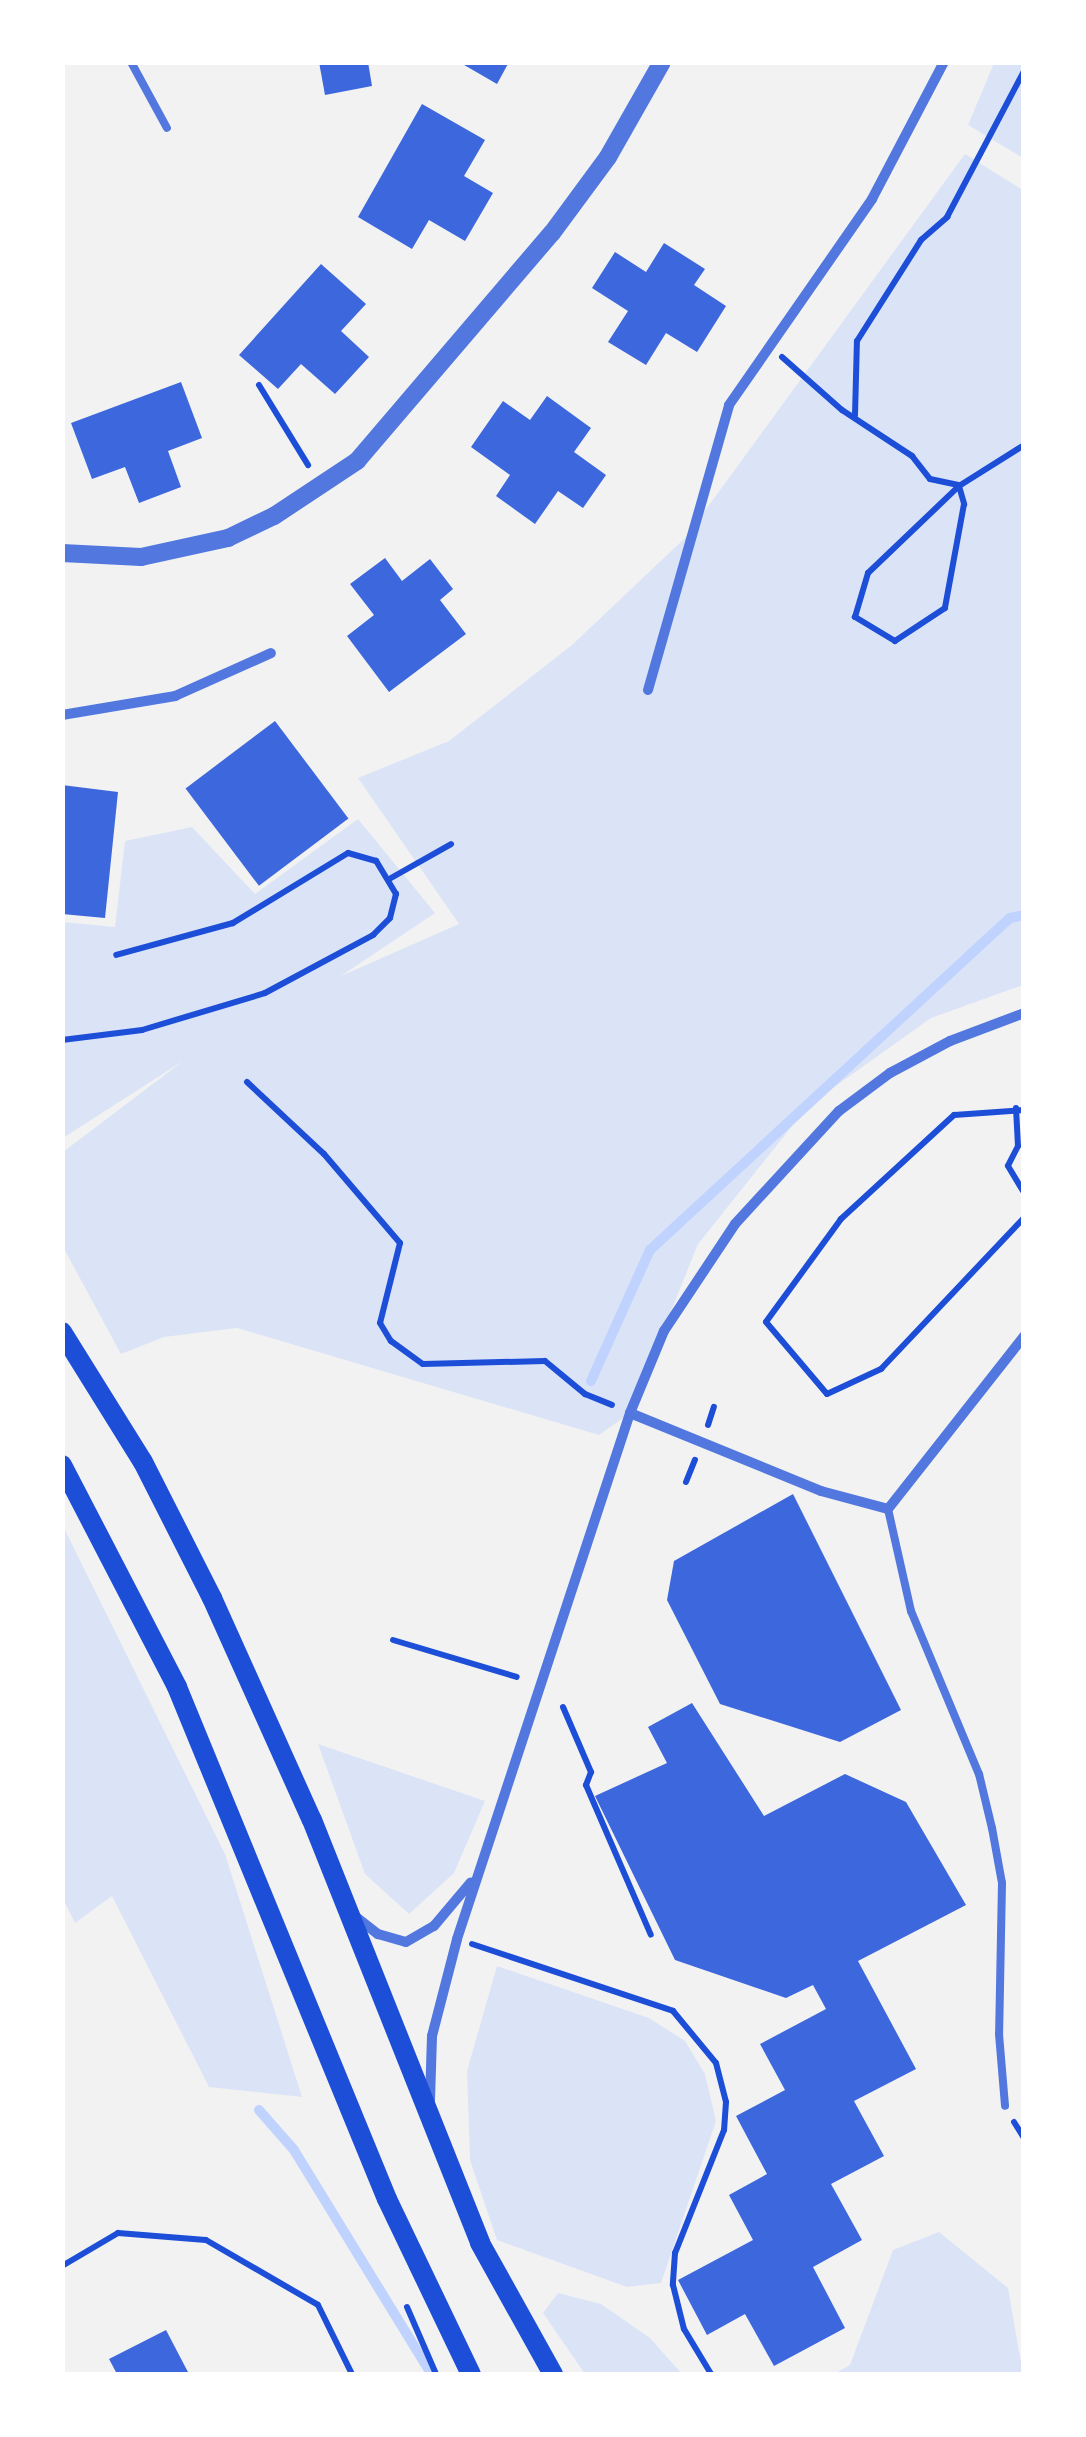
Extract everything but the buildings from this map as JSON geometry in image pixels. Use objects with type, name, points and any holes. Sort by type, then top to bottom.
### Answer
[{"type":"main road","points":[[62,1332],[178,1528],[312,1820],[480,2243],[552,2374]]},
{"type":"main road","points":[[62,1465],[177,1687],[387,2199],[471,2374]]},
{"type":"street","points":[[62,553],[141,556],[186,549],[243,531],[322,488],[357,461],[429,384],[552,233],[608,156],[662,62]]},
{"type":"street","points":[[648,690],[729,404],[872,198],[944,62]]},
{"type":"street","points":[[62,715],[174,696],[271,653]]},
{"type":"street","points":[[433,2125],[432,2036],[457,1939],[630,1413],[664,1331],[735,1224],[839,1111],[935,1048],[1024,1013]]},
{"type":"street","points":[[630,1413],[821,1490],[888,1509],[1024,1336]]},
{"type":"street","points":[[338,1893],[363,1924],[406,1942],[434,1926],[478,1874]]},
{"type":"lane","points":[[131,62],[167,128]]},
{"type":"lane","points":[[888,1509],[911,1611],[979,1774],[992,1828],[1002,1883],[998,2034],[1004,2106]]},
{"type":"path","points":[[855,416],[856,342],[921,240],[947,218],[1024,72]]},
{"type":"path","points":[[770,348],[912,456],[930,479],[959,486]]},
{"type":"path","points":[[259,385],[322,488]]},
{"type":"path","points":[[959,486],[964,504],[945,608],[895,641],[855,617],[868,573],[959,486],[1024,445]]},
{"type":"path","points":[[62,639],[62,652]]},
{"type":"path","points":[[391,878],[452,844]]},
{"type":"path","points":[[62,1040],[142,1030],[265,993],[373,935],[390,918],[396,894],[391,878],[376,861],[348,853],[233,923],[116,956]]},
{"type":"path","points":[[246,1082],[324,1154],[400,1244],[380,1323],[391,1341],[423,1364],[545,1361],[585,1394],[630,1413]]},
{"type":"path","points":[[1024,1194],[1008,1166],[1018,1146],[1020,1108],[954,1115],[840,1219],[766,1322],[827,1394],[881,1369],[1024,1218]]},
{"type":"path","points":[[394,1640],[518,1677]]},
{"type":"path","points":[[563,1708],[591,1772],[586,1786],[651,1936]]},
{"type":"path","points":[[457,1939],[673,2011],[716,2063],[726,2102],[724,2130],[675,2253],[672,2285],[684,2329],[711,2374]]},
{"type":"path","points":[[62,2266],[118,2233],[206,2240],[318,2305],[352,2374]]},
{"type":"shaded area","points":[[994,63],[1023,63],[1023,158],[968,125]]},
{"type":"shaded area","points":[[965,154],[1023,190],[1023,985],[931,1018],[809,1105],[698,1244],[630,1413],[599,1435],[237,1328],[164,1337],[121,1354],[63,1247],[63,1152],[183,1061],[63,1138],[63,922],[115,927],[125,841],[192,827],[255,894],[358,819],[435,913],[341,976],[459,924],[358,778],[449,741],[572,645],[685,538]]},
{"type":"shaded area","points":[[62,1524],[225,1854],[302,2097],[209,2087],[112,1896],[75,1923],[63,1899]]},
{"type":"shaded area","points":[[318,1744],[485,1801],[454,1873],[409,1914],[365,1874]]},
{"type":"shaded area","points":[[497,1966],[649,2018],[685,2041],[705,2074],[716,2121],[661,2283],[627,2287],[497,2240],[470,2160],[467,2071]]},
{"type":"shaded area","points":[[939,2232],[1008,2288],[1023,2374],[834,2374],[850,2365],[893,2250]]},
{"type":"shaded area","points":[[558,2293],[601,2304],[650,2338],[682,2374],[585,2374],[543,2313]]},
{"type":"waterway","points":[[591,1381],[650,1250],[1010,918],[1024,915]]},
{"type":"waterway","points":[[259,2110],[294,2150],[431,2374]]}]
